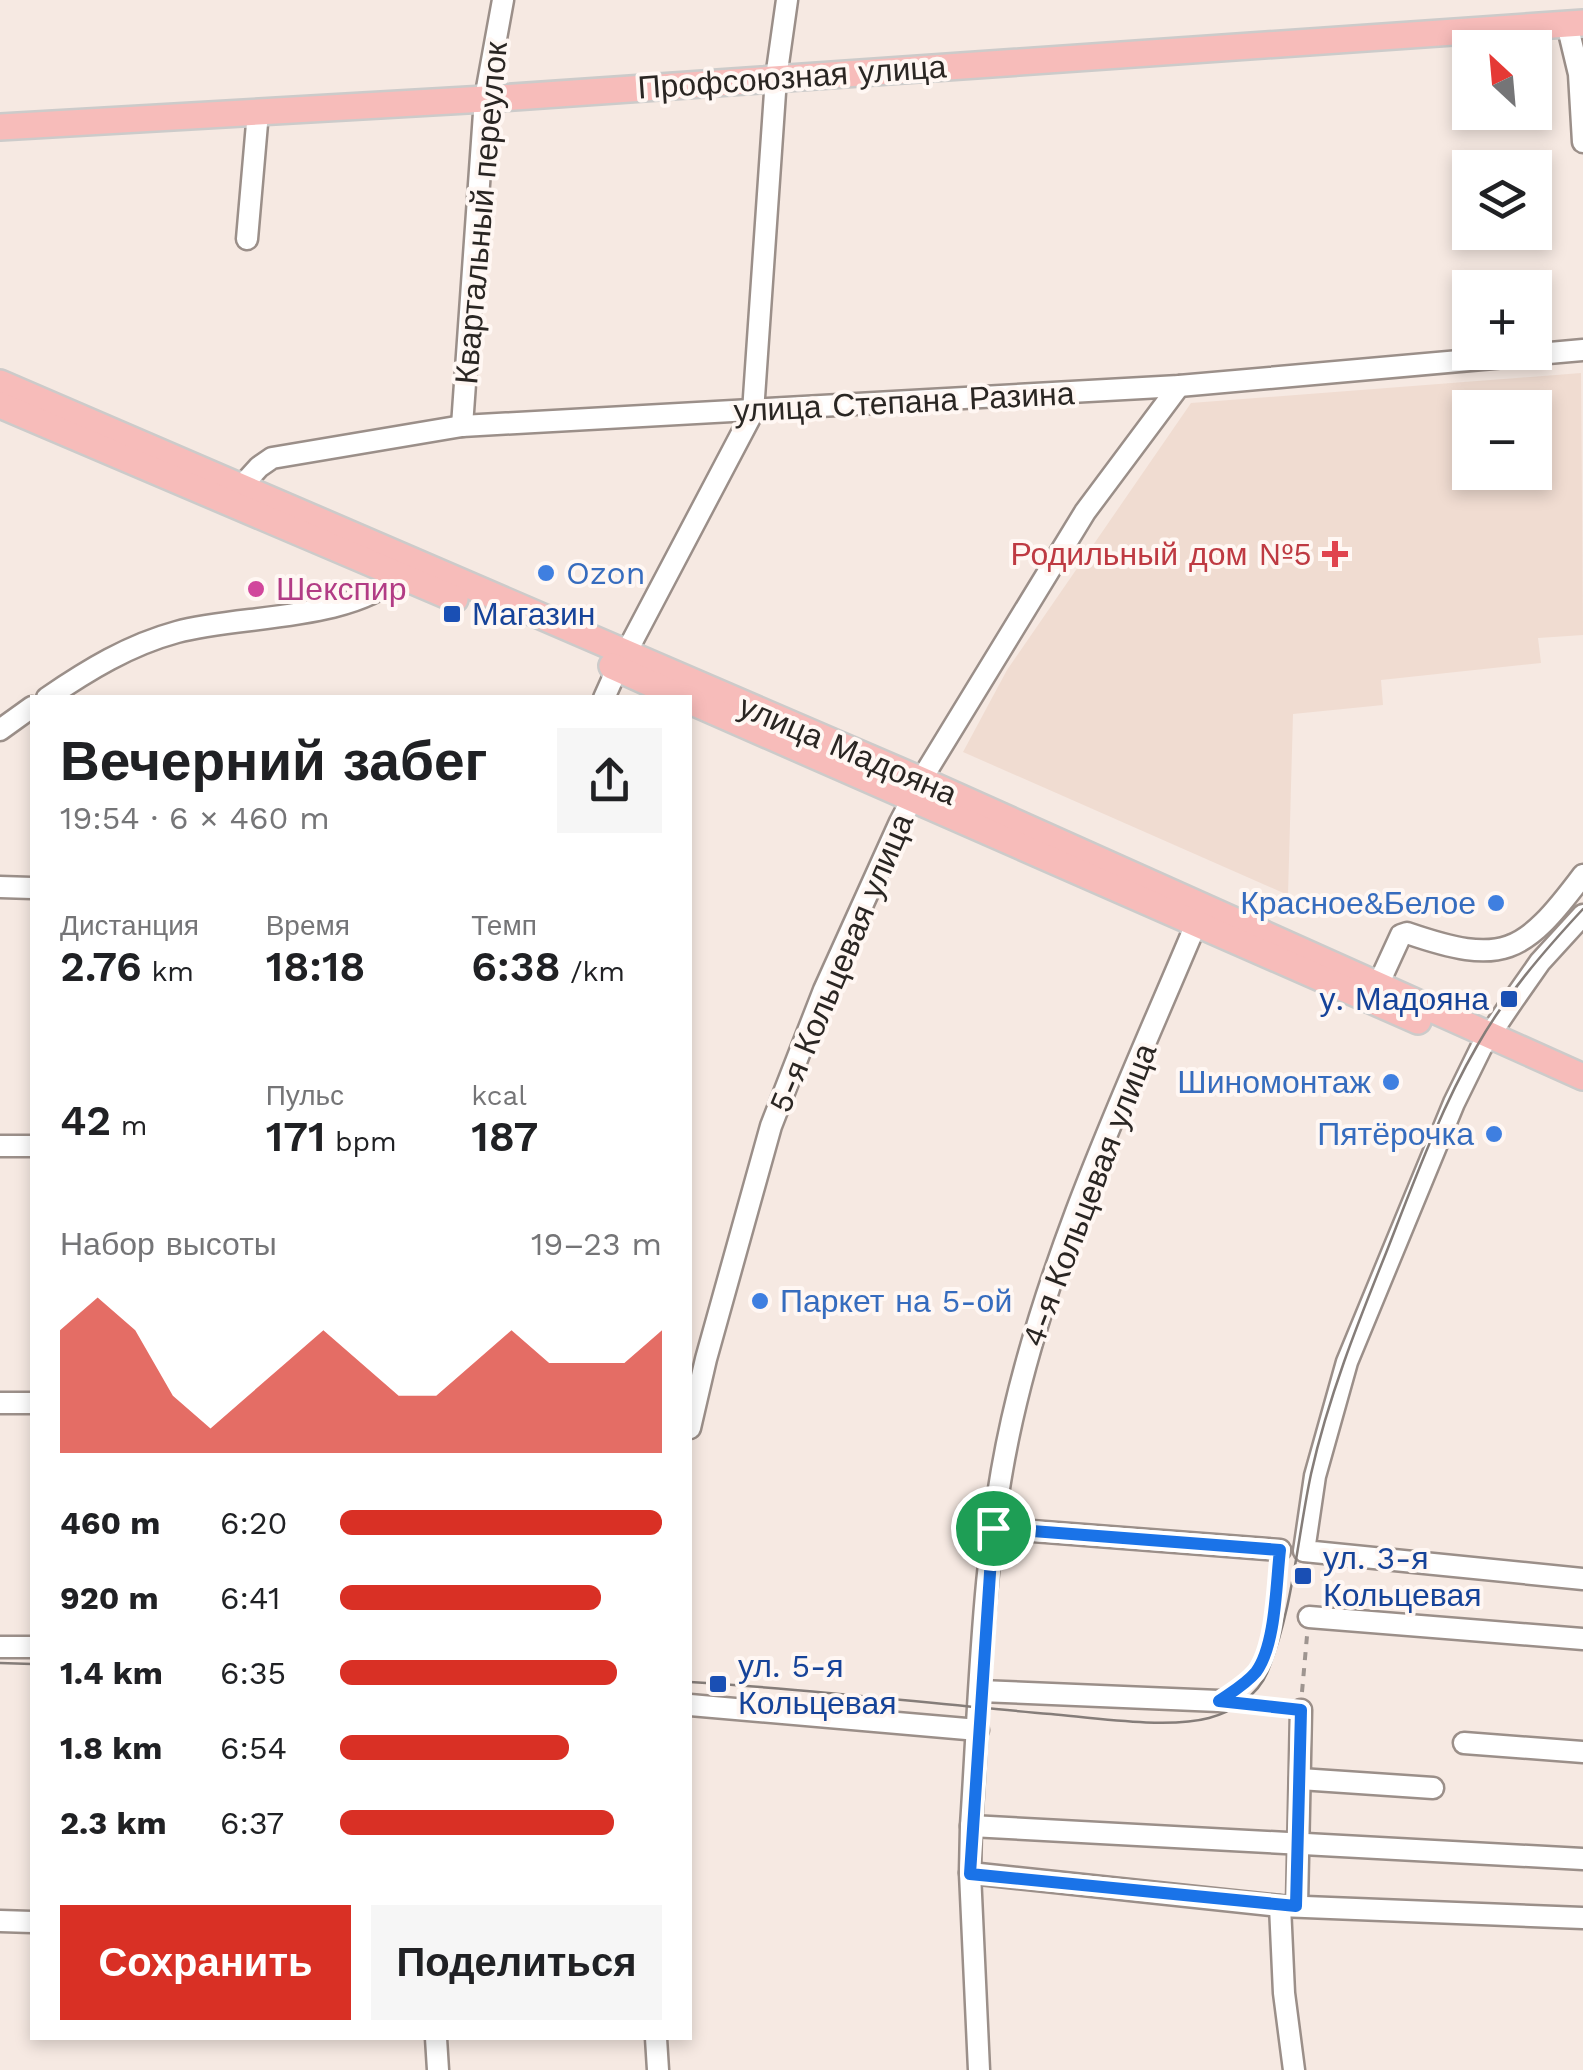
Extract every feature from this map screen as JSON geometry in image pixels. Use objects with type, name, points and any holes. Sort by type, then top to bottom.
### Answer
[{"type":"main road","name":"Профсоюзная улица","points":[[0,127],[485,99],[1571,16]]},
{"type":"main road","name":"улица Мадояна","points":[[1,401],[239,488],[621,661],[1378,985],[1583,1092]]},
{"type":"main road","name":"улица Мадояна","points":[[1,401],[398,576],[621,661],[678,695]]},
{"type":"main road","name":"улица Мадояна","points":[[692,702],[916,789],[1196,924],[1486,1042],[1583,1077]]},
{"type":"street","name":"Квартальный переулок","points":[[462,426],[485,99],[502,0]]},
{"type":"street","points":[[605,695],[752,412],[776,78],[786,0]]},
{"type":"street","points":[[1571,16],[1583,142]]},
{"type":"street","points":[[247,240],[258,112]]},
{"type":"street","name":"улица Степана Разина","points":[[239,488],[272,458],[462,426],[1179,386],[1583,350]]},
{"type":"street","name":"5-я Кольцевая улица","points":[[692,1419],[771,1126],[824,990],[916,789],[1084,512],[1179,386]]},
{"type":"street","points":[[51,695],[90,668],[133,646],[179,631],[334,606],[375,593],[398,576]]},
{"type":"street","points":[[0,730],[30,709]]},
{"type":"street","points":[[1378,985],[1400,935],[1407,933],[1456,950],[1496,950],[1534,932],[1552,917],[1583,875]]},
{"type":"street","points":[[0,887],[30,888]]},
{"type":"street","points":[[1583,915],[1540,962],[1486,1042],[1406,1216],[1347,1362],[1316,1476],[1304,1551],[1583,1579]]},
{"type":"street","name":"4-я Кольцевая улица","points":[[979,2070],[971,1826],[993,1528],[1015,1408],[1058,1260],[1196,924]]},
{"type":"street","points":[[0,1146],[30,1146]]},
{"type":"street","points":[[0,1403],[30,1403]]},
{"type":"street","points":[[993,1528],[1280,1550]]},
{"type":"street","points":[[1309,1617],[1583,1639]]},
{"type":"street","points":[[0,1647],[30,1647]]},
{"type":"street","points":[[980,1692],[1219,1701]]},
{"type":"street","points":[[692,1705],[978,1730]]},
{"type":"street","points":[[1294,2070],[1284,1993],[1288,1906],[1298,1842],[1301,1710]]},
{"type":"street","points":[[1464,1743],[1583,1752]]},
{"type":"street","points":[[1300,1778],[1432,1788]]},
{"type":"street","points":[[971,1826],[1583,1859]]},
{"type":"street","points":[[970,1874],[1288,1906],[1583,1918]]},
{"type":"street","points":[[0,1921],[30,1922]]},
{"type":"street","points":[[436,2040],[438,2070]]},
{"type":"street","points":[[656,2040],[658,2070]]},
{"type":"path","points":[[1219,1701],[1240,1687],[1262,1660],[1268,1642],[1280,1550]]},
{"type":"path","points":[[1219,1701],[1301,1710],[1309,1617]]},
{"type":"shaded area","name":"Родильный дом №5","points":[[1581,373],[1583,635],[1538,638],[1541,663],[1381,680],[1383,705],[1293,714],[1288,895],[963,752],[1007,670],[1191,403]]},
{"type":"tram line","points":[[692,1682],[1153,1723],[1209,1718],[1251,1695],[1267,1673],[1283,1625],[1311,1474],[1335,1390],[1428,1148],[1488,1027],[1526,974],[1583,909]]},
{"type":"tram line","points":[[0,1663],[30,1664]]},
{"type":"place","name":"Родильный дом №5","points":[[1335,554]]},
{"type":"place","name":"Ozon","points":[[546,573]]},
{"type":"place","name":"Шекспир","points":[[256,589]]},
{"type":"place","name":"Магазин","points":[[452,614]]},
{"type":"place","name":"Красное&Белое","points":[[1496,903]]},
{"type":"place","name":"у. Мадояна","points":[[1509,999]]},
{"type":"place","name":"Шиномонтаж","points":[[1391,1082]]},
{"type":"place","name":"Пятёрочка","points":[[1494,1134]]},
{"type":"place","name":"Паркет на 5-ой","points":[[760,1301]]},
{"type":"place","name":"ул. 3-я Кольцевая","points":[[1303,1576]]},
{"type":"place","name":"ул. 5-я Кольцевая","points":[[718,1684]]},
{"type":"route","points":[[993,1528],[1280,1550],[1268,1642],[1262,1660],[1255,1673],[1219,1701],[1301,1710],[1296,1906],[970,1874],[993,1528]]}]
